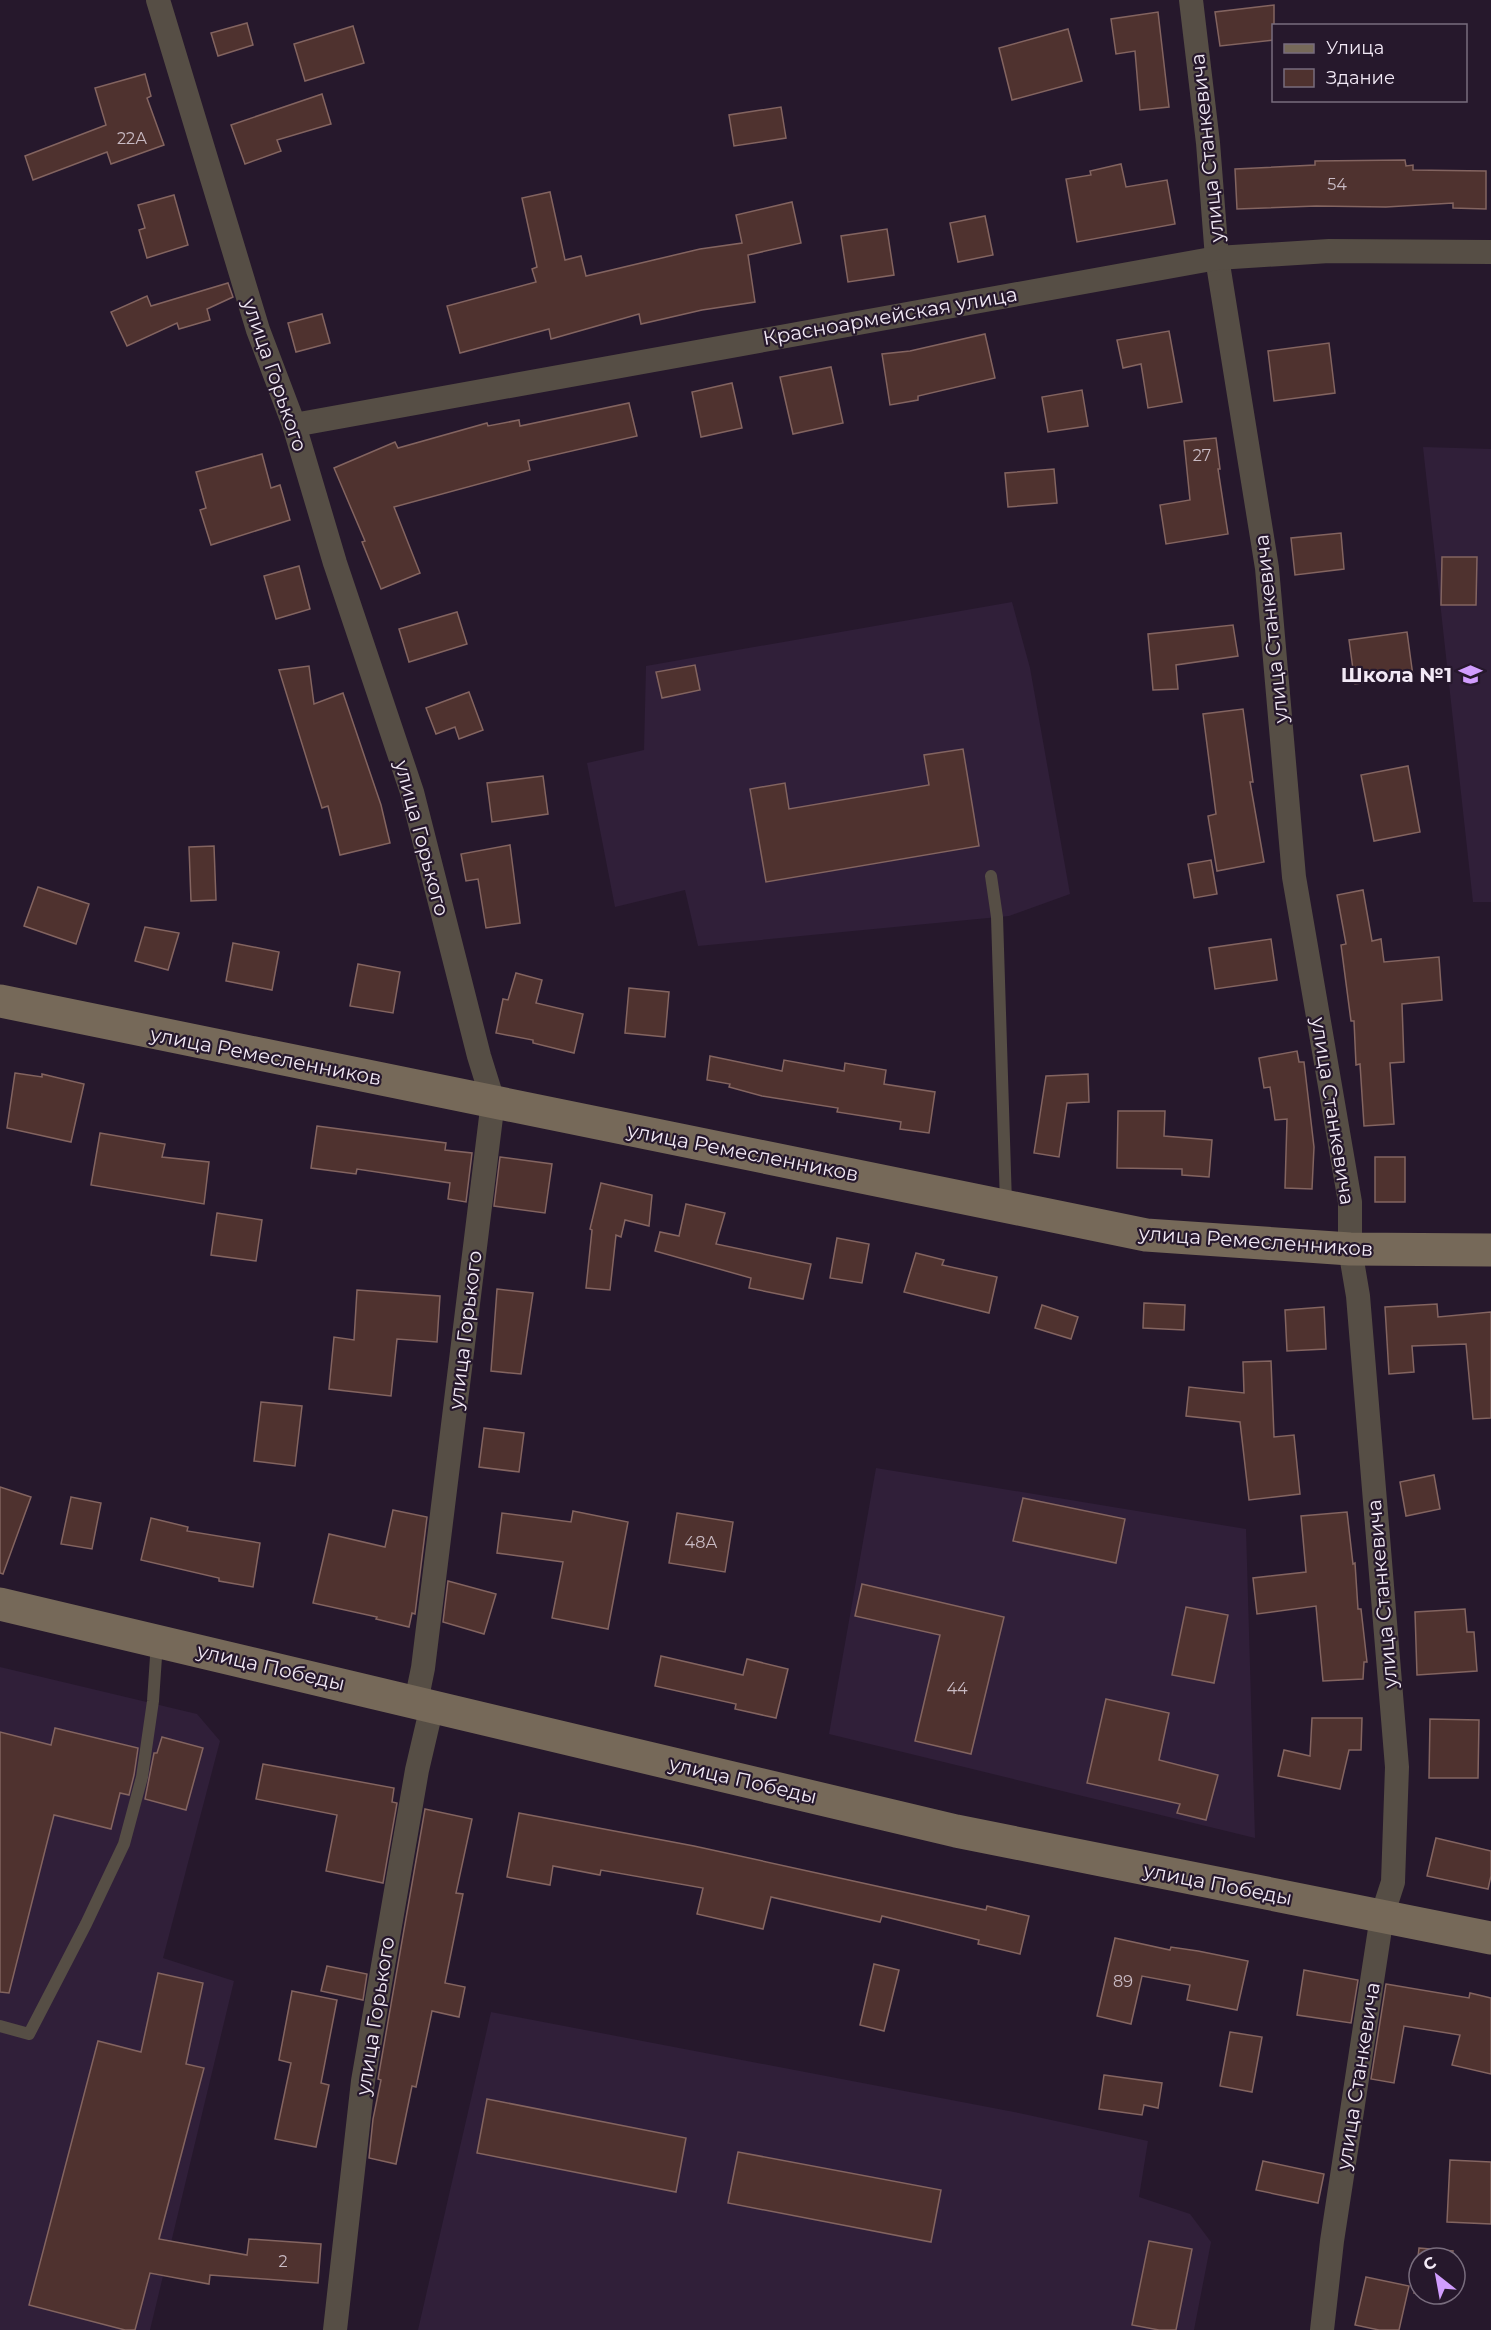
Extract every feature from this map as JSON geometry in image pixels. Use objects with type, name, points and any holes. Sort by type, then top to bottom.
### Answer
[{"type":"street","name":"улица Горького","points":[[158,0],[258,330],[294,425],[335,562],[411,792],[479,1056],[493,1101],[423,1668],[424,1704],[417,1770],[363,2081],[335,2330]]},
{"type":"street","name":"улица Станкевича","points":[[1191,0],[1208,143],[1218,258],[1267,568],[1294,877],[1350,1202],[1350,1249],[1358,1296],[1397,1767],[1393,1882],[1383,1916],[1332,2241],[1322,2330]]},
{"type":"street","name":"Красноармейская улица","points":[[294,425],[1218,258],[1329,251],[1491,252]]},
{"type":"street","name":"улица Ремесленников","points":[[0,1001],[1146,1235],[1350,1249],[1491,1250]]},
{"type":"street","name":"улица Победы","points":[[0,1604],[956,1831],[1491,1938]]},
{"type":"lane","points":[[991,876],[997,917],[1006,1205]]},
{"type":"lane","points":[[0,2026],[28,2034],[86,1924],[124,1844],[142,1777],[153,1701],[158,1641]]},
{"type":"shaded area","name":"Школа №1","points":[[1423,447],[1491,449],[1491,902],[1473,902]]},
{"type":"shaded area","points":[[1012,602],[1030,668],[1070,894],[1009,916],[698,946],[685,890],[615,907],[587,763],[644,750],[646,666]]},
{"type":"shaded area","points":[[876,1468],[1246,1529],[1255,1838],[829,1734]]},
{"type":"shaded area","points":[[0,1667],[197,1714],[220,1741],[163,1958],[234,1981],[150,2330],[0,2330]]},
{"type":"shaded area","points":[[491,2012],[1019,2113],[1148,2141],[1139,2197],[1190,2214],[1211,2242],[1194,2330],[418,2330]]},
{"type":"building","points":[[1274,5],[1272,40],[1220,46],[1215,12]]},
{"type":"building","points":[[1158,12],[1169,107],[1140,110],[1135,51],[1116,54],[1111,19]]},
{"type":"building","points":[[247,23],[253,45],[218,56],[211,33]]},
{"type":"building","points":[[353,26],[364,63],[305,81],[294,44]]},
{"type":"building","points":[[1068,29],[1082,81],[1012,100],[999,48]]},
{"type":"building","points":[[145,74],[151,96],[147,98],[164,145],[111,164],[107,152],[33,180],[25,156],[106,125],[95,88]]},
{"type":"building","points":[[322,94],[331,124],[277,140],[281,151],[245,164],[231,125]]},
{"type":"building","points":[[781,107],[786,138],[734,146],[729,115]]},
{"type":"building","points":[[1405,160],[1406,166],[1413,165],[1413,170],[1486,171],[1486,209],[1453,208],[1453,203],[1386,207],[1316,206],[1237,209],[1235,169],[1315,165],[1315,161]]},
{"type":"building","points":[[1121,164],[1126,187],[1167,180],[1175,224],[1077,242],[1066,179],[1091,175],[1090,171]]},
{"type":"building","points":[[550,192],[565,260],[581,256],[586,276],[700,249],[742,243],[736,215],[792,202],[801,243],[748,255],[755,302],[702,310],[641,324],[639,314],[551,339],[549,329],[460,353],[447,306],[536,282],[532,269],[537,267],[522,198]]},
{"type":"building","points":[[174,195],[188,245],[147,258],[139,230],[145,228],[138,205]]},
{"type":"building","points":[[985,216],[993,255],[958,262],[950,223]]},
{"type":"building","points":[[887,229],[894,275],[848,282],[841,236]]},
{"type":"building","points":[[228,283],[233,297],[207,309],[210,320],[179,329],[177,323],[127,346],[111,312],[147,296],[151,306]]},
{"type":"building","points":[[322,314],[330,343],[296,352],[288,323]]},
{"type":"building","points":[[1169,331],[1182,402],[1148,408],[1141,364],[1123,368],[1117,340]]},
{"type":"building","points":[[985,334],[995,378],[918,396],[918,400],[890,405],[882,354],[910,351]]},
{"type":"building","points":[[1329,343],[1335,393],[1274,401],[1268,351]]},
{"type":"building","points":[[831,367],[843,423],[793,434],[780,377]]},
{"type":"building","points":[[732,383],[742,428],[701,437],[692,392]]},
{"type":"building","points":[[1082,390],[1088,426],[1048,432],[1042,397]]},
{"type":"building","points":[[629,403],[637,436],[528,461],[530,470],[394,507],[420,573],[381,589],[362,542],[365,541],[334,468],[395,442],[398,448],[487,423],[488,426],[519,420],[520,426]]},
{"type":"building","points":[[1216,438],[1220,469],[1218,469],[1228,534],[1166,544],[1160,505],[1190,500],[1184,441]]},
{"type":"building","points":[[262,454],[271,488],[280,485],[290,520],[211,545],[200,510],[206,508],[196,472]]},
{"type":"building","points":[[1054,469],[1057,503],[1008,507],[1005,473]]},
{"type":"building","points":[[1341,533],[1344,569],[1295,575],[1291,538]]},
{"type":"building","points":[[1442,557],[1477,557],[1476,605],[1441,605]]},
{"type":"building","points":[[299,566],[310,609],[276,619],[264,576]]},
{"type":"building","points":[[457,612],[467,644],[409,662],[399,629]]},
{"type":"building","points":[[1233,625],[1238,656],[1176,665],[1178,689],[1153,690],[1148,634]]},
{"type":"building","points":[[1407,632],[1413,676],[1355,684],[1349,640]]},
{"type":"building","points":[[695,665],[700,690],[662,698],[656,672]]},
{"type":"building","points":[[309,666],[314,704],[343,693],[381,805],[390,843],[340,855],[328,806],[322,808],[279,670]]},
{"type":"building","points":[[469,692],[483,730],[459,739],[455,727],[436,734],[426,708]]},
{"type":"building","points":[[1243,709],[1253,782],[1250,782],[1264,862],[1217,871],[1208,816],[1216,814],[1203,714]]},
{"type":"building","points":[[963,749],[979,846],[766,882],[750,789],[785,783],[789,809],[929,785],[924,755]]},
{"type":"building","points":[[1408,766],[1420,832],[1374,841],[1361,775]]},
{"type":"building","points":[[543,776],[548,814],[492,822],[487,783]]},
{"type":"building","points":[[510,845],[520,923],[486,928],[478,879],[466,881],[461,854]]},
{"type":"building","points":[[214,846],[216,900],[191,901],[189,847]]},
{"type":"building","points":[[1211,860],[1217,894],[1194,898],[1188,864]]},
{"type":"building","points":[[38,887],[89,904],[76,944],[24,926]]},
{"type":"building","points":[[1363,890],[1372,941],[1381,939],[1384,962],[1439,957],[1442,1000],[1402,1004],[1404,1062],[1390,1063],[1394,1124],[1364,1126],[1360,1064],[1356,1065],[1354,1021],[1351,1021],[1341,945],[1346,944],[1337,895]]},
{"type":"building","points":[[145,927],[179,933],[168,970],[135,961]]},
{"type":"building","points":[[1271,939],[1277,980],[1215,989],[1209,948]]},
{"type":"building","points":[[233,943],[279,952],[272,990],[226,981]]},
{"type":"building","points":[[358,964],[400,972],[393,1013],[350,1006]]},
{"type":"building","points":[[516,973],[542,980],[536,1003],[583,1014],[574,1053],[533,1043],[533,1040],[496,1033],[503,999],[508,1000]]},
{"type":"building","points":[[629,988],[669,992],[665,1037],[625,1033]]},
{"type":"building","points":[[1297,1051],[1299,1062],[1304,1062],[1314,1147],[1312,1189],[1285,1188],[1287,1119],[1275,1120],[1270,1087],[1264,1088],[1259,1058]]},
{"type":"building","points":[[710,1056],[782,1071],[784,1060],[844,1071],[845,1063],[886,1070],[884,1084],[935,1092],[929,1133],[900,1129],[901,1122],[837,1112],[838,1108],[762,1096],[729,1087],[730,1084],[707,1080]]},
{"type":"building","points":[[15,1073],[42,1077],[42,1074],[84,1084],[71,1142],[7,1128]]},
{"type":"building","points":[[1088,1074],[1089,1102],[1067,1103],[1059,1157],[1034,1153],[1046,1076]]},
{"type":"building","points":[[1118,1111],[1165,1111],[1164,1136],[1212,1140],[1209,1177],[1182,1175],[1182,1169],[1117,1168]]},
{"type":"building","points":[[317,1126],[446,1143],[445,1150],[472,1153],[466,1202],[448,1199],[450,1183],[357,1169],[356,1174],[311,1168]]},
{"type":"building","points":[[100,1133],[165,1144],[162,1157],[209,1162],[204,1204],[91,1185]]},
{"type":"building","points":[[500,1157],[552,1164],[545,1213],[494,1206]]},
{"type":"building","points":[[1375,1157],[1405,1157],[1405,1202],[1375,1202]]},
{"type":"building","points":[[601,1183],[652,1195],[649,1226],[625,1220],[621,1237],[616,1235],[610,1290],[586,1288],[592,1230],[590,1229]]},
{"type":"building","points":[[686,1204],[725,1213],[716,1244],[811,1264],[803,1299],[749,1288],[751,1278],[655,1251],[660,1232],[679,1236]]},
{"type":"building","points":[[217,1213],[262,1220],[256,1261],[211,1255]]},
{"type":"building","points":[[837,1238],[869,1244],[862,1283],[830,1278]]},
{"type":"building","points":[[916,1253],[944,1260],[942,1265],[997,1277],[989,1313],[904,1292]]},
{"type":"building","points":[[497,1289],[533,1293],[521,1374],[491,1371]]},
{"type":"building","points":[[357,1290],[440,1296],[437,1342],[397,1339],[391,1396],[329,1389],[334,1337],[354,1340]]},
{"type":"building","points":[[1144,1303],[1185,1305],[1184,1330],[1143,1328]]},
{"type":"building","points":[[1437,1304],[1438,1317],[1491,1312],[1491,1418],[1473,1419],[1466,1344],[1412,1346],[1414,1372],[1389,1374],[1385,1307]]},
{"type":"building","points":[[1042,1305],[1078,1317],[1071,1339],[1035,1328]]},
{"type":"building","points":[[1324,1307],[1326,1349],[1287,1351],[1285,1310]]},
{"type":"building","points":[[1271,1361],[1274,1437],[1294,1435],[1300,1494],[1249,1500],[1240,1422],[1186,1416],[1189,1387],[1244,1393],[1243,1362]]},
{"type":"building","points":[[261,1402],[302,1406],[295,1466],[254,1461]]},
{"type":"building","points":[[484,1428],[524,1433],[519,1472],[479,1467]]},
{"type":"building","points":[[1434,1475],[1440,1509],[1406,1516],[1400,1482]]},
{"type":"building","points":[[0,1487],[31,1497],[3,1574],[0,1573]]},
{"type":"building","points":[[71,1497],[101,1503],[92,1549],[61,1544]]},
{"type":"building","points":[[1023,1498],[1125,1519],[1116,1563],[1013,1541]]},
{"type":"building","points":[[393,1510],[427,1517],[415,1614],[412,1613],[409,1627],[376,1619],[377,1617],[313,1603],[329,1534],[385,1547]]},
{"type":"building","points":[[573,1511],[628,1522],[608,1629],[552,1618],[563,1562],[497,1553],[502,1513],[571,1522]]},
{"type":"building","points":[[1347,1512],[1353,1564],[1355,1563],[1358,1609],[1361,1609],[1367,1662],[1364,1662],[1363,1679],[1323,1681],[1316,1606],[1257,1614],[1253,1578],[1306,1572],[1301,1516]]},
{"type":"building","points":[[677,1513],[733,1522],[725,1572],[669,1563]]},
{"type":"building","points":[[151,1518],[188,1527],[187,1531],[260,1543],[253,1587],[219,1581],[219,1578],[141,1560]]},
{"type":"building","points":[[448,1581],[496,1594],[484,1634],[443,1622]]},
{"type":"building","points":[[862,1584],[1004,1617],[971,1754],[915,1741],[940,1635],[855,1616]]},
{"type":"building","points":[[1186,1607],[1228,1615],[1214,1683],[1172,1675]]},
{"type":"building","points":[[1465,1609],[1467,1632],[1474,1632],[1477,1671],[1417,1675],[1415,1612]]},
{"type":"building","points":[[661,1656],[743,1675],[747,1659],[788,1669],[776,1718],[735,1709],[736,1704],[655,1686]]},
{"type":"building","points":[[1106,1699],[1169,1713],[1159,1760],[1218,1775],[1206,1820],[1177,1813],[1180,1804],[1087,1783]]},
{"type":"building","points":[[1312,1718],[1362,1718],[1361,1750],[1349,1750],[1340,1789],[1278,1776],[1284,1750],[1310,1756]]},
{"type":"building","points":[[1430,1719],[1479,1720],[1478,1778],[1429,1778]]},
{"type":"building","points":[[55,1728],[138,1748],[134,1775],[129,1795],[120,1793],[111,1829],[54,1815],[9,1993],[0,1992],[0,1732],[51,1745]]},
{"type":"building","points":[[162,1737],[203,1748],[186,1810],[145,1799],[154,1753],[157,1753]]},
{"type":"building","points":[[263,1764],[394,1788],[392,1802],[397,1803],[383,1883],[326,1871],[337,1815],[256,1799]]},
{"type":"building","points":[[425,1809],[472,1819],[456,1893],[463,1894],[445,1983],[465,1987],[459,2017],[432,2011],[416,2087],[412,2086],[396,2164],[369,2158],[373,2119],[381,2080],[378,2079]]},
{"type":"building","points":[[519,1813],[694,1846],[986,1910],[987,1906],[1029,1916],[1020,1954],[978,1944],[979,1940],[882,1916],[880,1922],[771,1897],[763,1929],[697,1914],[703,1888],[601,1870],[600,1875],[553,1866],[550,1885],[507,1877]]},
{"type":"building","points":[[1436,1838],[1491,1851],[1491,1876],[1488,1889],[1427,1876]]},
{"type":"building","points":[[1115,1938],[1170,1950],[1171,1947],[1248,1961],[1237,2010],[1187,2000],[1190,1985],[1142,1976],[1131,2024],[1097,2016]]},
{"type":"building","points":[[874,1964],[899,1970],[884,2031],[860,2025]]},
{"type":"building","points":[[327,1966],[367,1974],[363,2000],[321,1991]]},
{"type":"building","points":[[1304,1970],[1358,1980],[1351,2023],[1297,2015]]},
{"type":"building","points":[[158,1973],[203,1983],[186,2064],[204,2068],[159,2239],[247,2255],[249,2239],[321,2244],[318,2283],[210,2275],[209,2284],[150,2273],[135,2330],[125,2330],[29,2305],[98,2041],[141,2052]]},
{"type":"building","points":[[1386,1984],[1469,1998],[1470,1993],[1491,1998],[1491,2074],[1452,2065],[1460,2035],[1404,2026],[1394,2083],[1371,2079]]},
{"type":"building","points":[[292,1991],[337,2000],[321,2083],[329,2085],[316,2147],[275,2139],[291,2063],[279,2060]]},
{"type":"building","points":[[1230,2032],[1262,2037],[1252,2092],[1220,2086]]},
{"type":"building","points":[[1104,2075],[1162,2083],[1158,2108],[1144,2105],[1142,2115],[1099,2109]]},
{"type":"building","points":[[487,2099],[686,2138],[676,2192],[477,2153]]},
{"type":"building","points":[[738,2152],[941,2190],[931,2242],[728,2203]]},
{"type":"building","points":[[1450,2160],[1491,2162],[1491,2224],[1447,2222]]},
{"type":"building","points":[[1263,2161],[1324,2174],[1318,2203],[1256,2190]]},
{"type":"building","points":[[1149,2241],[1192,2249],[1176,2330],[1159,2330],[1132,2325]]},
{"type":"building","points":[[1366,2277],[1407,2286],[1399,2330],[1379,2330],[1355,2325]]},
{"type":"place","name":"Школа №1","points":[[1470,675]]}]
